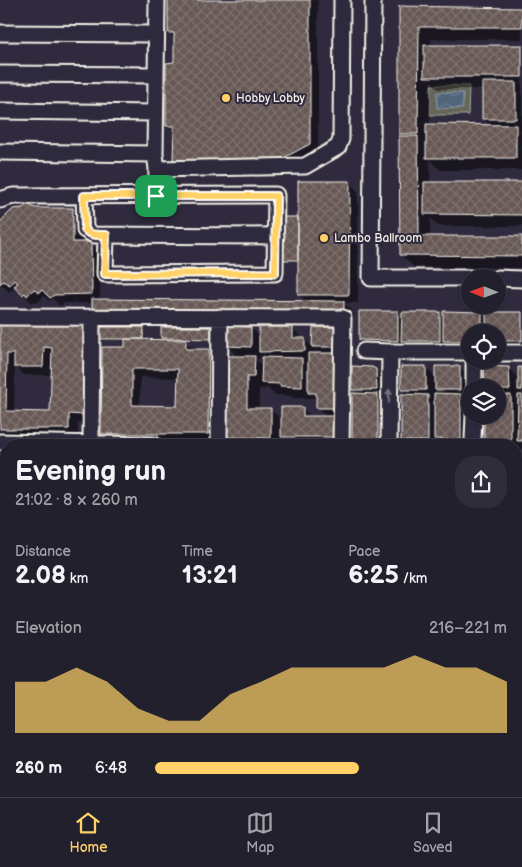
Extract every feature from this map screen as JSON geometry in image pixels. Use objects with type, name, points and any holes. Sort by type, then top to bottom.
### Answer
[{"type":"street","points":[[156,196],[157,0]]},
{"type":"street","points":[[0,152],[156,161],[304,166],[338,147],[341,140],[342,0]]},
{"type":"street","points":[[373,0],[371,278],[461,278]]},
{"type":"street","points":[[0,33],[156,34]]},
{"type":"street","points":[[0,74],[156,75]]},
{"type":"street","points":[[0,112],[155,114]]},
{"type":"street","points":[[0,200],[13,196],[276,196],[275,273],[105,274],[106,235]]},
{"type":"street","points":[[84,196],[85,230],[94,235],[276,236]]},
{"type":"street","points":[[506,278],[522,278]]},
{"type":"street","points":[[0,317],[343,318],[341,439]]},
{"type":"street","points":[[91,439],[92,317]]},
{"type":"street","points":[[219,439],[220,318]]},
{"type":"street","points":[[364,352],[461,352]]},
{"type":"street","points":[[388,439],[390,352]]},
{"type":"street","points":[[506,353],[522,353]]},
{"type":"street","points":[[473,439],[474,424]]},
{"type":"green space","points":[[431,85],[469,86],[468,115],[430,115]]},
{"type":"water","points":[[437,92],[463,93],[463,109],[437,108]]},
{"type":"building","points":[[168,0],[310,0],[310,144],[276,162],[173,162],[174,126],[166,126],[166,63],[174,62],[174,33],[168,33]]},
{"type":"building","points":[[399,6],[522,8],[522,27],[419,27],[418,134],[399,134]]},
{"type":"building","points":[[424,45],[522,45],[522,77],[424,77]]},
{"type":"building","points":[[482,82],[516,82],[516,119],[482,119]]},
{"type":"building","points":[[426,124],[516,125],[516,158],[426,158]]},
{"type":"building","points":[[399,136],[418,136],[419,236],[522,236],[522,256],[400,255]]},
{"type":"building","name":"Lambo Ballroom","points":[[298,181],[350,181],[349,295],[298,295]]},
{"type":"building","points":[[424,182],[522,182],[522,215],[424,214]]},
{"type":"building","points":[[27,204],[35,208],[73,208],[73,242],[91,242],[92,294],[54,295],[50,298],[42,290],[39,293],[34,289],[27,296],[25,293],[22,295],[14,286],[18,283],[14,280],[10,285],[3,281],[0,284],[0,222],[13,209],[23,208]]},
{"type":"building","points":[[283,217],[298,217],[298,260],[283,260]]},
{"type":"building","points":[[92,299],[344,301],[344,314],[92,311]]},
{"type":"building","points":[[359,311],[398,311],[398,341],[359,340]]},
{"type":"building","points":[[443,311],[461,311],[461,314],[482,314],[482,324],[461,324],[461,341],[443,341]]},
{"type":"building","points":[[402,312],[440,312],[440,341],[401,341]]},
{"type":"building","points":[[522,312],[522,341],[506,341],[506,324],[486,324],[486,314]]},
{"type":"building","points":[[0,325],[85,325],[83,415],[69,414],[69,429],[0,429]],"holes":[[[44,347],[52,348],[50,412],[6,411],[7,354],[14,354],[14,367],[43,367]]]},
{"type":"building","points":[[226,326],[251,327],[251,347],[226,346]]},
{"type":"building","points":[[98,327],[144,327],[143,339],[98,339]]},
{"type":"building","points":[[161,327],[211,327],[211,339],[161,338]]},
{"type":"building","points":[[259,327],[293,327],[293,338],[305,338],[305,351],[259,352]]},
{"type":"building","points":[[313,327],[338,327],[337,347],[312,347]]},
{"type":"building","points":[[125,339],[186,340],[186,349],[209,349],[208,434],[101,434],[102,347],[125,347]],"holes":[[[132,369],[178,369],[177,406],[132,405]]]},
{"type":"building","points":[[308,353],[335,353],[338,408],[316,408],[316,393],[308,393]]},
{"type":"building","points":[[228,356],[255,356],[254,377],[247,377],[247,408],[271,408],[271,438],[225,437]]},
{"type":"building","points":[[262,357],[302,358],[302,387],[261,383]]},
{"type":"building","points":[[352,366],[376,369],[377,390],[352,390]]},
{"type":"building","points":[[401,366],[426,366],[426,390],[401,390]]},
{"type":"building","points":[[435,366],[460,366],[460,390],[435,390]]},
{"type":"building","points":[[506,367],[509,367],[510,390],[506,390],[506,379],[485,379],[484,369],[506,369]]},
{"type":"building","points":[[518,367],[522,367],[522,390],[518,390]]},
{"type":"building","points":[[352,393],[378,394],[378,439],[352,439]]},
{"type":"building","points":[[434,393],[461,394],[461,439],[434,439]]},
{"type":"building","points":[[401,394],[428,395],[428,439],[401,439]]},
{"type":"building","points":[[506,395],[511,395],[511,439],[484,439],[484,424],[506,424]]},
{"type":"building","points":[[518,395],[522,395],[522,439],[517,439]]},
{"type":"building","points":[[281,407],[303,407],[303,416],[337,416],[337,437],[281,437]]},
{"type":"place","name":"Hobby Lobby","points":[[226,98]]},
{"type":"place","name":"Lambo Ballroom","points":[[324,238]]},
{"type":"route","points":[[84,196],[156,196],[276,196],[275,273],[105,274],[106,235],[94,235],[85,230],[84,196]]}]
